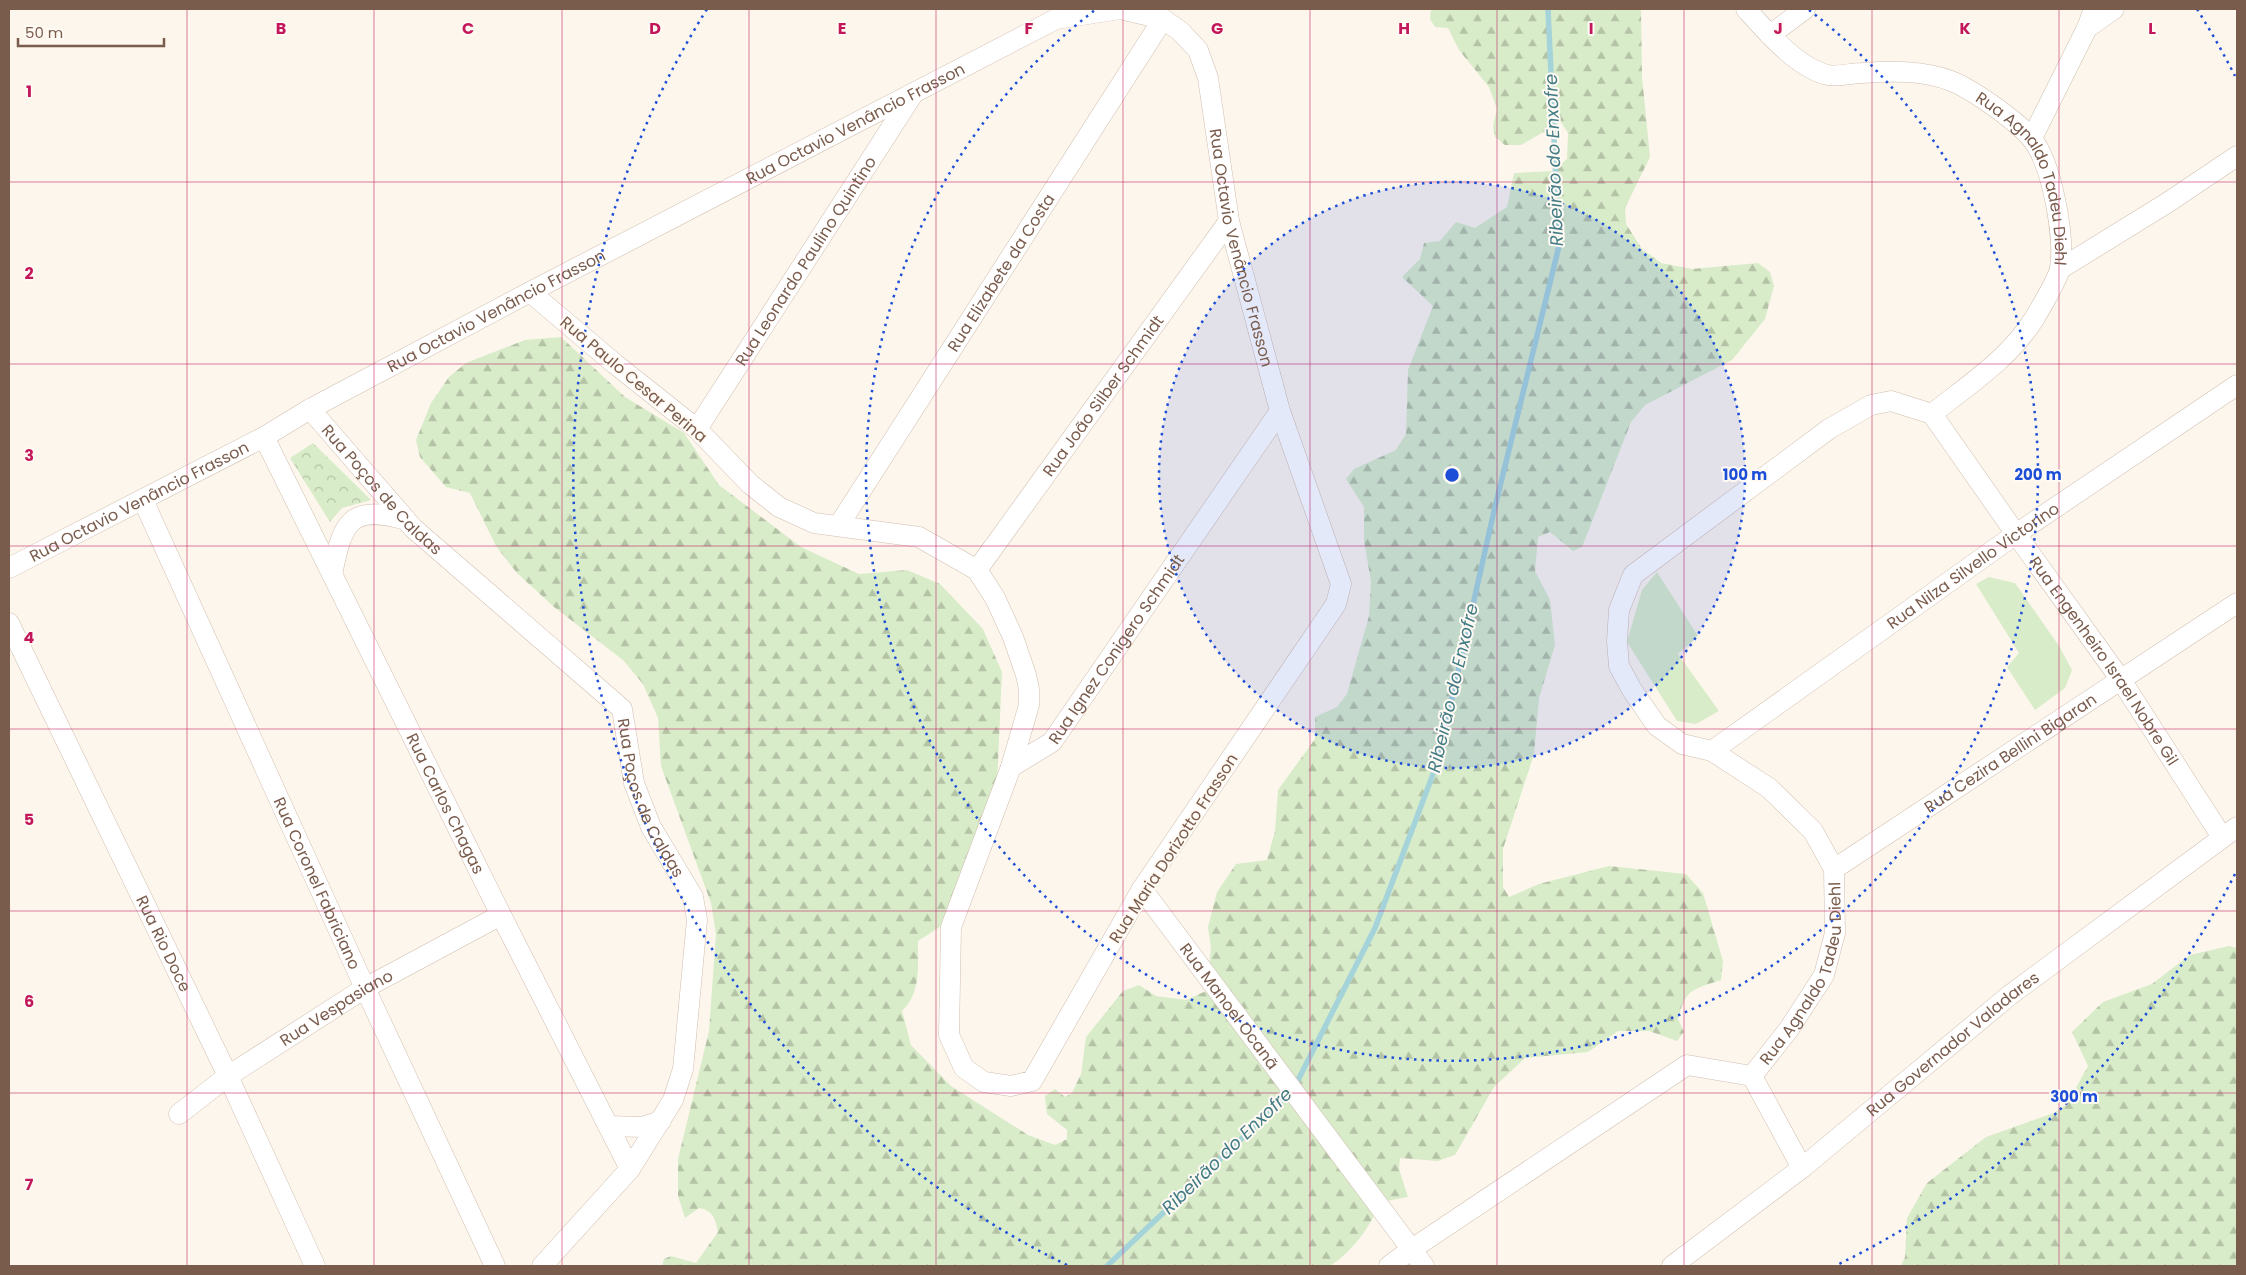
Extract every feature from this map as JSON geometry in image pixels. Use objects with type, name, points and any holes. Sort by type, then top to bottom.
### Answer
[{"type":"street","name":"Rua Octavio Venâncio Frasson","points":[[9,568],[264,437],[310,409],[530,292],[914,92],[1053,14],[1120,9],[1163,19],[1180,31],[1198,50],[1208,78],[1228,221],[1280,411],[1341,584],[1336,604]]},
{"type":"street","name":"Rua Agnaldo Tadeu Diehl","points":[[1746,9],[1770,35],[1804,64],[1828,75],[1892,71],[1928,74],[1952,81],[1997,109],[2032,138],[2048,169],[2059,221],[2060,269],[2033,320],[2003,358],[1932,414],[1891,401],[1871,405],[1830,429],[1634,575],[1619,610],[1617,641],[1619,666],[1632,690],[1657,726],[1682,744],[1712,751],[1769,788],[1813,831],[1834,869],[1834,933],[1824,975],[1789,1029],[1752,1076]]},
{"type":"street","points":[[1770,35],[1805,9]]},
{"type":"street","points":[[2032,138],[2087,28],[2094,9]]},
{"type":"street","points":[[2087,28],[2114,9]]},
{"type":"street","name":"Rua Elizabete da Costa","points":[[839,525],[1163,19]]},
{"type":"street","name":"Rua Leonardo Paulino Quintino","points":[[697,429],[914,92]]},
{"type":"street","points":[[2060,269],[2167,203],[2237,156]]},
{"type":"street","name":"Rua João Silber Schmidt","points":[[977,570],[1228,221]]},
{"type":"street","name":"Rua Paulo Cesar Perina","points":[[530,292],[615,364],[697,429],[750,484],[780,507],[814,522],[919,537],[977,570],[995,598],[1013,638],[1029,688],[1029,705],[1011,767]]},
{"type":"street","name":"Rua Nilza Silvello Victorino","points":[[1712,751],[2016,534],[2237,385]]},
{"type":"street","name":"Rua Poços de Caldas","points":[[310,409],[406,520],[622,710],[634,783],[651,827],[693,897],[698,920],[683,1069],[673,1100],[630,1169],[542,1266]]},
{"type":"street","name":"Rua Ignez Conigero Schmidt","points":[[1011,767],[1052,742],[1280,411]]},
{"type":"street","name":"Rua Engenheiro Israel Nobre Gil","points":[[1932,414],[2230,832]]},
{"type":"street","name":"Rua Carlos Chagas","points":[[264,437],[500,915],[630,1169]]},
{"type":"street","name":"Rua Coronel Fabriciano","points":[[143,500],[365,988],[495,1266]]},
{"type":"street","points":[[332,574],[339,540],[348,524],[360,517],[381,513],[406,520]]},
{"type":"street","name":"Rua Cezira Bellini Bigaran","points":[[1834,869],[2237,603]]},
{"type":"street","name":"Rua Maria Dorizotto Frasson","points":[[1011,767],[951,927],[949,1035],[964,1068],[984,1082],[1011,1086],[1032,1081],[1142,890],[1336,604]]},
{"type":"street","name":"Rua Rio Doce","points":[[9,623],[228,1076],[314,1266]]},
{"type":"street","name":"Rua Governador Valadares","points":[[1672,1266],[1802,1168],[2010,995],[2230,832]]},
{"type":"street","name":"Rua Manoel Ocanã","points":[[1142,890],[1424,1266]]},
{"type":"street","name":"Rua Vespasiano","points":[[179,1114],[228,1076],[365,988],[500,915]]},
{"type":"street","points":[[1389,1266],[1687,1065],[1752,1076],[1802,1168]]},
{"type":"street","points":[[608,1126],[642,1127],[660,1122]]},
{"type":"green space","points":[[1431,9],[1641,9],[1642,76],[1650,157],[1625,208],[1626,224],[1642,249],[1661,263],[1692,269],[1758,263],[1770,272],[1774,286],[1765,319],[1732,360],[1645,405],[1631,422],[1582,547],[1573,551],[1550,532],[1538,537],[1535,571],[1550,600],[1555,645],[1539,698],[1534,754],[1503,849],[1503,887],[1509,897],[1539,884],[1609,866],[1686,874],[1703,893],[1723,961],[1721,980],[1697,989],[1687,996],[1678,1019],[1684,1032],[1677,1041],[1649,1031],[1618,1031],[1588,1052],[1525,1058],[1494,1087],[1455,1155],[1438,1161],[1400,1158],[1399,1169],[1408,1197],[1381,1202],[1354,1246],[1330,1266],[662,1266],[664,1259],[671,1256],[696,1263],[718,1232],[713,1216],[704,1209],[699,1208],[685,1218],[678,1196],[678,1159],[709,1031],[716,934],[711,903],[661,766],[658,718],[643,684],[623,660],[554,607],[517,573],[496,546],[470,493],[446,487],[420,457],[416,440],[431,403],[449,377],[466,363],[525,340],[561,337],[625,397],[684,433],[719,485],[801,547],[859,574],[907,570],[940,584],[983,629],[1002,672],[997,785],[955,917],[918,941],[918,969],[915,988],[913,996],[902,1011],[911,1045],[951,1086],[1028,1135],[1055,1145],[1067,1139],[1067,1130],[1047,1114],[1045,1096],[1055,1089],[1065,1097],[1072,1093],[1081,1074],[1086,1037],[1123,991],[1139,985],[1156,996],[1186,1000],[1206,991],[1211,949],[1208,927],[1217,892],[1236,864],[1267,860],[1275,831],[1278,790],[1315,739],[1315,717],[1337,707],[1347,694],[1369,616],[1371,581],[1364,541],[1364,507],[1346,479],[1354,469],[1396,450],[1406,434],[1408,370],[1433,306],[1402,277],[1420,259],[1424,243],[1440,241],[1456,222],[1475,228],[1507,207],[1514,173],[1553,171],[1567,159],[1568,133],[1561,122],[1521,145],[1505,145],[1495,137],[1493,126],[1497,109],[1489,87],[1459,50],[1448,28],[1435,27],[1430,19]]},
{"type":"green space","points":[[313,443],[371,500],[342,508],[330,522],[290,458]]},
{"type":"green space","points":[[1657,572],[1698,636],[1678,654],[1719,711],[1696,724],[1677,721],[1627,642],[1642,590]]},
{"type":"green space","points":[[1989,577],[2015,583],[2059,646],[2072,670],[2065,688],[2035,710],[2007,667],[2019,653],[1976,584]]},
{"type":"green space","points":[[2229,946],[2237,948],[2237,1266],[1901,1266],[1905,1257],[1907,1218],[1927,1183],[1986,1137],[2054,1113],[2067,1104],[2088,1066],[2072,1032],[2103,1002],[2152,984],[2190,955]]},
{"type":"waterway","name":"Ribeirão do Enxofre","points":[[1107,1266],[1293,1090],[1375,928],[1438,761],[1494,511],[1559,246],[1548,9]]}]
